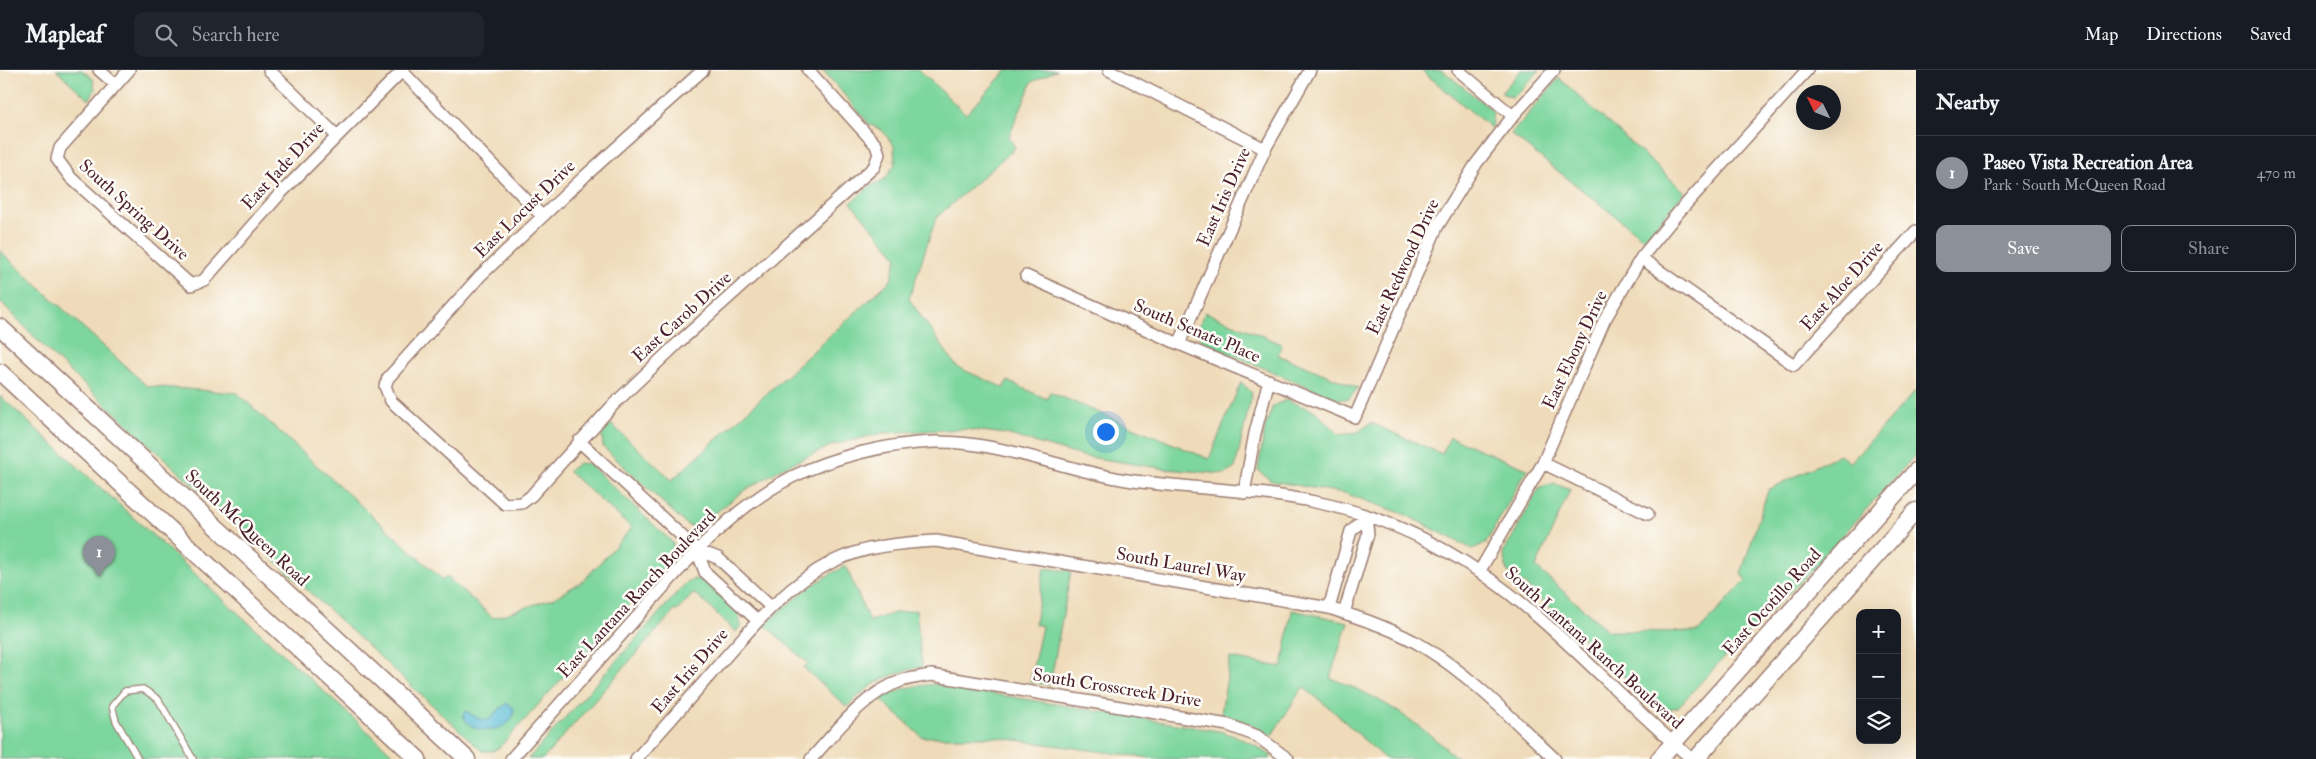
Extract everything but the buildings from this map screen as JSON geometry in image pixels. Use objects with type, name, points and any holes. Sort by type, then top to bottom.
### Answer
[{"type":"main road","name":"South McQueen Road","points":[[0,327],[467,759]]},
{"type":"main road","points":[[0,372],[418,759]]},
{"type":"main road","name":"East Ocotillo Road","points":[[1659,759],[1916,471]]},
{"type":"main road","points":[[1694,759],[1916,511]]},
{"type":"street","points":[[99,70],[116,85],[129,70]]},
{"type":"street","points":[[269,70],[336,136]]},
{"type":"street","points":[[403,70],[542,216]]},
{"type":"street","name":"East Jade Drive","points":[[190,285],[204,280],[274,200],[403,70]]},
{"type":"street","name":"East Locust Drive","points":[[510,505],[500,502],[391,401],[385,386],[392,372],[474,283],[542,216],[703,70]]},
{"type":"street","name":"East Carob Drive","points":[[510,505],[522,503],[532,496],[579,441],[614,404],[678,343],[874,167],[879,154],[876,145],[808,70]]},
{"type":"street","points":[[1109,70],[1265,149]]},
{"type":"street","name":"East Iris Drive","points":[[1179,344],[1265,149],[1310,70]]},
{"type":"street","points":[[1458,70],[1513,116]]},
{"type":"street","name":"East Redwood Drive","points":[[1355,417],[1437,227],[1476,164],[1513,116],[1554,70]]},
{"type":"street","name":"East Ebony Drive","points":[[1479,572],[1543,463],[1604,321],[1642,258],[1684,206],[1807,70]]},
{"type":"street","name":"South Spring Drive","points":[[116,85],[60,148],[57,159],[71,178],[190,285]]},
{"type":"street","name":"East Aloe Drive","points":[[1642,258],[1794,365],[1916,230]]},
{"type":"street","name":"South Senate Place","points":[[1026,276],[1179,344],[1355,417]]},
{"type":"street","points":[[1244,493],[1255,433],[1269,380]]},
{"type":"street","points":[[579,441],[697,550],[718,558],[771,607]]},
{"type":"street","name":"East Lantana Ranch Boulevard","points":[[511,759],[697,550],[738,512],[794,476],[821,465],[894,445],[936,442],[993,446],[1124,479],[1244,493]]},
{"type":"street","points":[[1543,463],[1648,514]]},
{"type":"street","name":"South Lantana Ranch Boulevard","points":[[1244,493],[1314,502],[1366,516],[1440,548],[1504,588],[1673,743],[1694,759]]},
{"type":"street","points":[[1329,608],[1351,531],[1366,516]]},
{"type":"street","points":[[1344,613],[1368,534],[1366,516]]},
{"type":"street","name":"South Laurel Way","points":[[771,607],[801,581],[833,561],[870,549],[900,543],[936,542],[1329,608],[1387,628],[1428,649],[1474,683],[1555,759]]},
{"type":"street","points":[[697,550],[706,572],[758,621]]},
{"type":"street","name":"East Iris Drive","points":[[636,759],[771,607]]},
{"type":"street","name":"South Crosscreek Drive","points":[[811,759],[852,714],[874,695],[900,681],[931,675],[1228,724],[1257,736],[1288,759]]},
{"type":"lane","points":[[138,759],[116,721],[112,706],[126,691],[143,689],[158,699],[193,759]]},
{"type":"green space","points":[[56,70],[82,70],[93,79],[95,90],[89,100]]},
{"type":"green space","points":[[823,70],[919,70],[966,114],[1007,70],[1057,70],[1032,82],[1009,136],[1015,148],[936,218],[909,299],[957,367],[1004,388],[1007,381],[1047,399],[1050,392],[1209,459],[1241,382],[1252,393],[1235,468],[1225,474],[1166,469],[1082,456],[1006,434],[964,429],[883,433],[833,445],[782,468],[741,493],[697,527],[687,525],[603,447],[602,434],[611,424],[672,480],[891,280],[897,257],[851,203],[869,187],[885,179],[895,164],[894,146],[882,130],[869,124]]},
{"type":"green space","points":[[1421,70],[1442,70],[1493,111],[1491,128]]},
{"type":"green space","points":[[1521,70],[1540,70],[1512,97],[1501,93]]},
{"type":"green space","points":[[1559,78],[1685,192],[1644,239],[1511,134]]},
{"type":"green space","points":[[0,251],[147,386],[237,393],[443,580],[446,576],[493,618],[554,598],[583,581],[632,528],[568,471],[579,463],[589,464],[673,543],[672,557],[501,746],[493,751],[482,751],[52,355],[0,301]]},
{"type":"green space","points":[[1205,312],[1282,344],[1278,355],[1358,388],[1349,399],[1337,399],[1202,342],[1197,331]]},
{"type":"green space","points":[[1916,390],[1916,454],[1810,572],[1730,651],[1678,707],[1665,710],[1653,703],[1523,583],[1507,571],[1503,554],[1540,487],[1554,483],[1570,490],[1536,567],[1608,631],[1698,632],[1746,580],[1741,574],[1768,490],[1840,454],[1850,463]]},
{"type":"green space","points":[[0,396],[398,759],[0,759]]},
{"type":"green space","points":[[1286,400],[1315,411],[1338,434],[1358,432],[1371,423],[1442,454],[1450,437],[1527,469],[1486,543],[1472,549],[1404,514],[1344,493],[1271,481],[1258,470],[1265,427],[1273,406]]},
{"type":"green space","points":[[846,566],[869,621],[895,613],[916,610],[922,667],[881,680],[864,691],[847,707],[804,668],[808,663],[765,625],[803,592]]},
{"type":"green space","points":[[1044,568],[1071,571],[1050,685],[1030,682],[1042,626],[1035,624]]},
{"type":"green space","points":[[693,579],[705,580],[738,611],[741,625],[736,632],[697,595],[693,594],[677,611],[675,610],[543,759],[528,759],[687,582]]},
{"type":"green space","points":[[1292,610],[1348,622],[1330,678],[1383,702],[1428,733],[1458,759],[1385,759],[1332,710],[1303,687],[1272,735],[1243,721],[1221,714],[1230,658],[1282,667]]},
{"type":"green space","points":[[934,684],[1224,732],[1251,743],[1272,756],[1269,759],[1157,759],[993,737],[922,737],[880,699],[905,688]]},
{"type":"water","points":[[507,703],[514,708],[514,714],[513,718],[501,728],[493,730],[478,729],[466,722],[463,715],[466,711],[479,719],[490,719],[493,717],[492,715]]},
{"type":"place","name":"Paseo Vista Recreation Area","points":[[99,577]]}]
